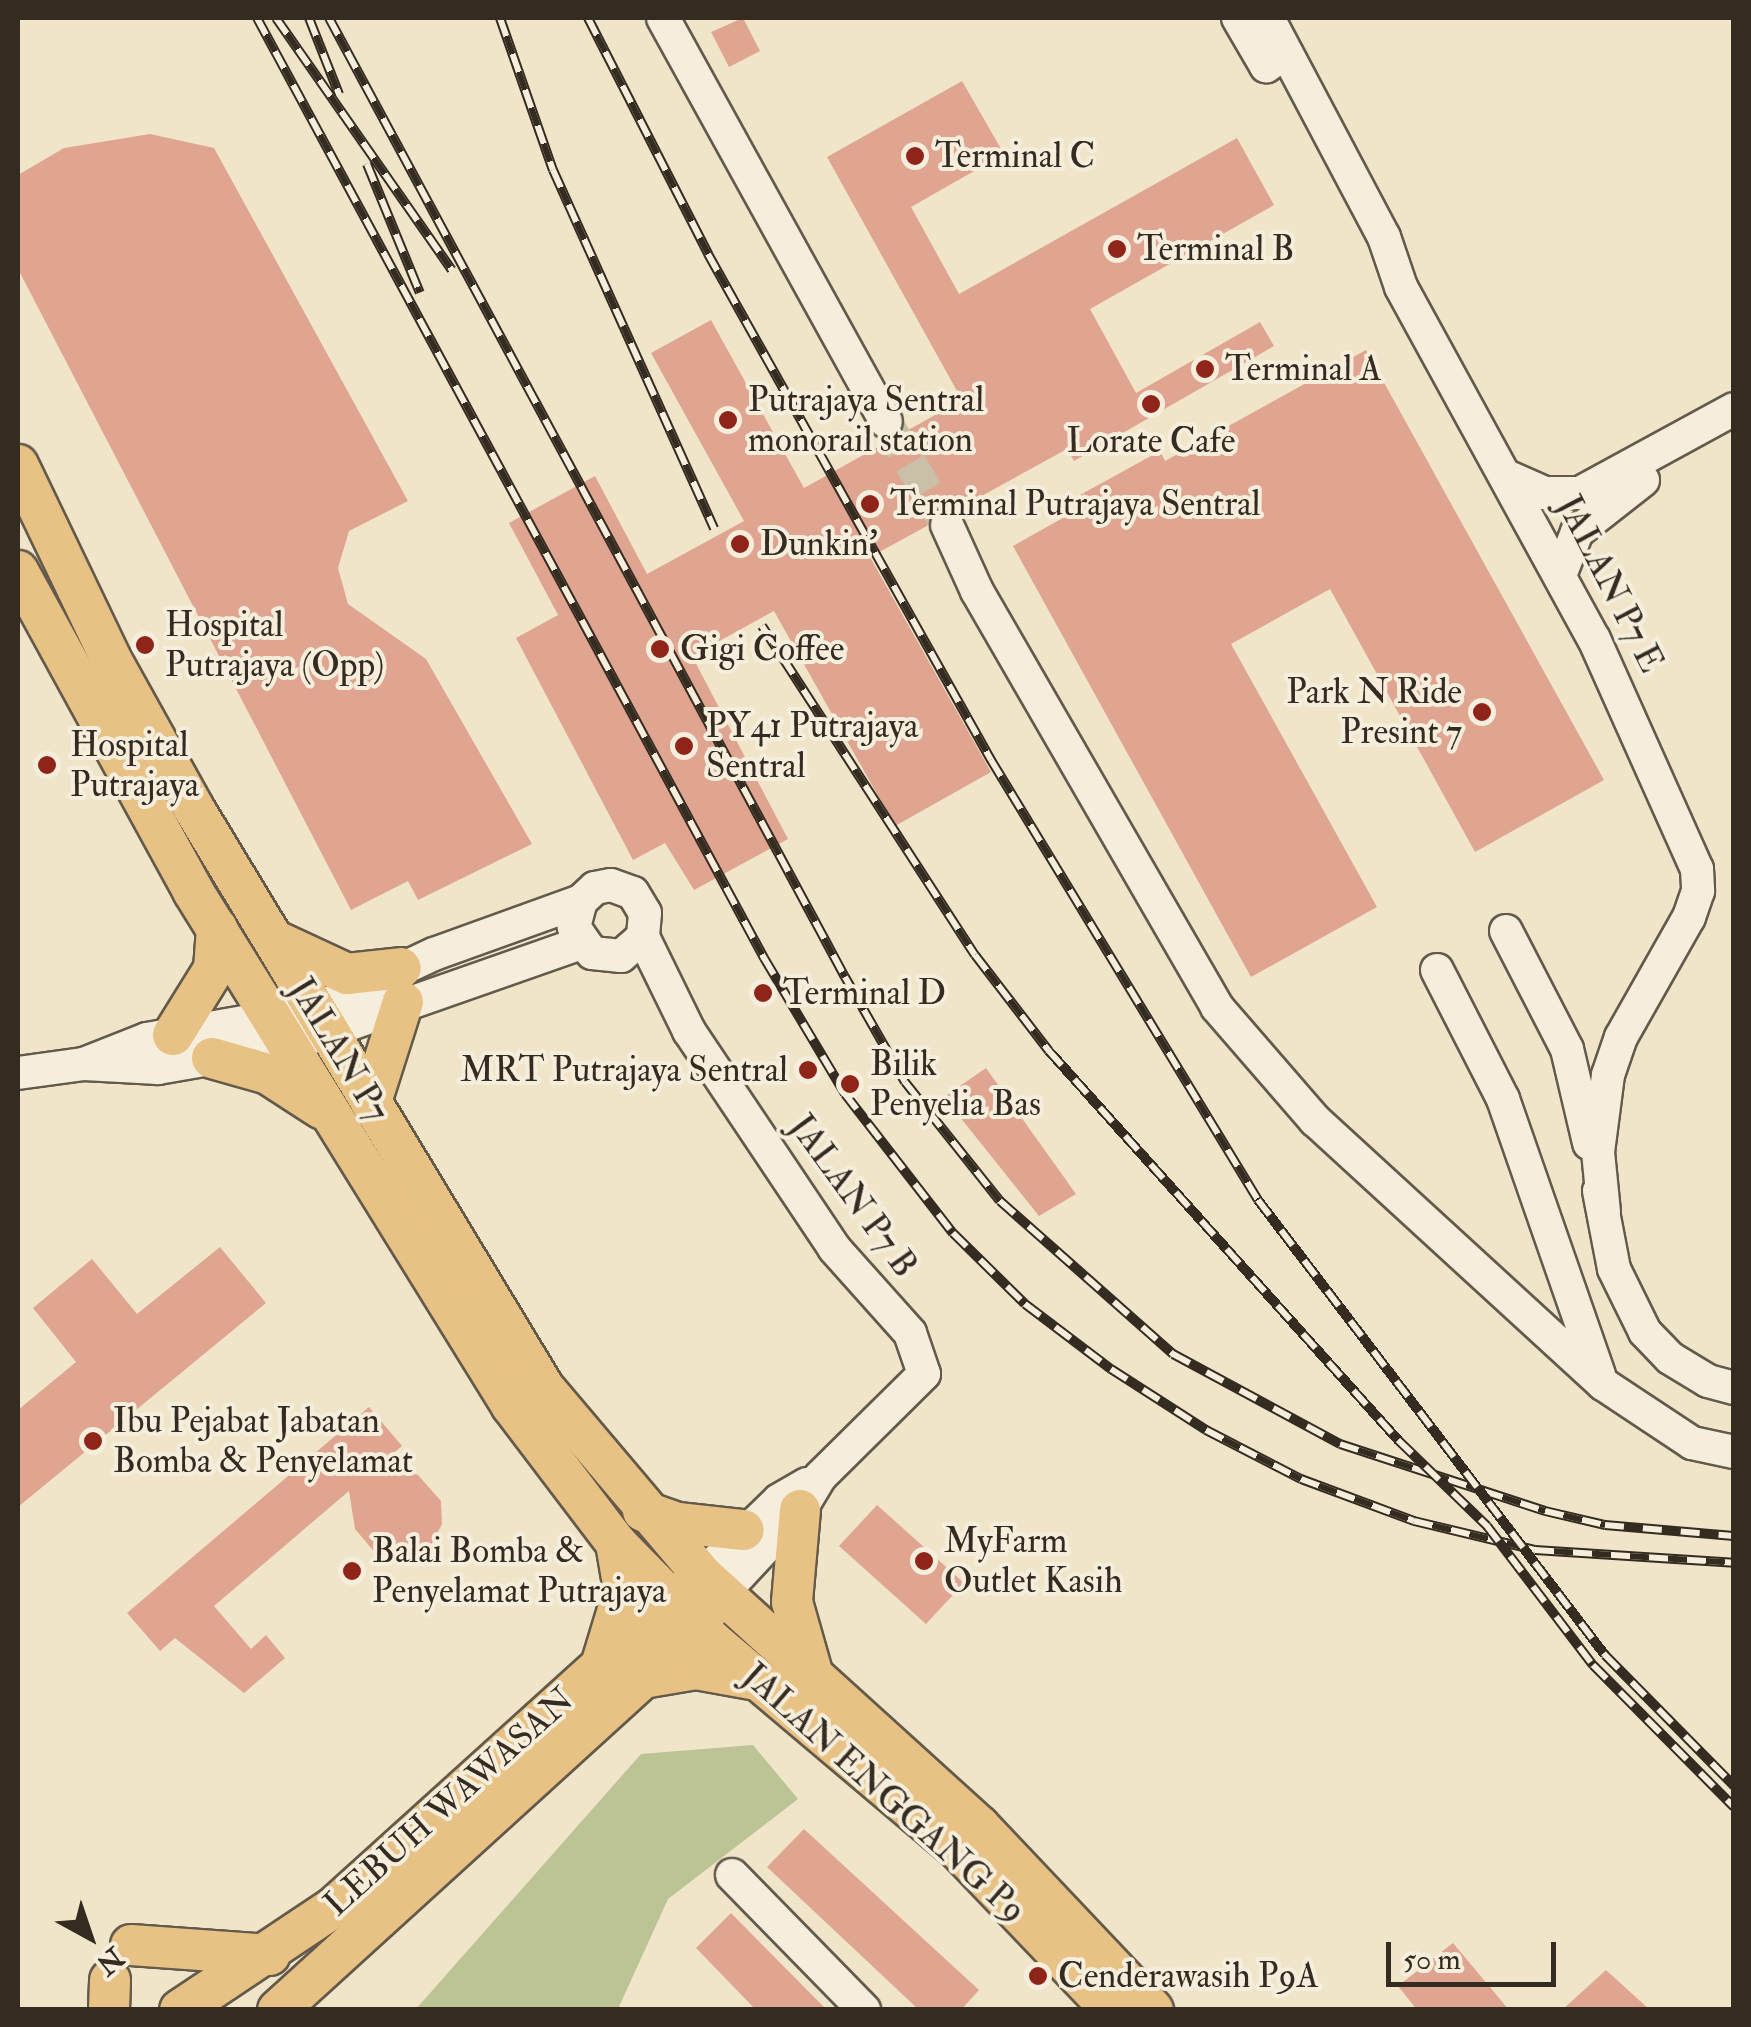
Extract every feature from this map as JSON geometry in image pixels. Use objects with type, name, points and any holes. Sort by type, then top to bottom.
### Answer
[{"type":"main road","name":"JALAN P7","points":[[18,464],[114,663],[270,937],[324,1020],[354,1111],[512,1406],[616,1543],[699,1599]]},
{"type":"main road","name":"JALAN P7","points":[[18,571],[217,928],[282,1032],[354,1111],[544,1388],[643,1511],[699,1599]]},
{"type":"main road","points":[[173,1034],[214,969],[217,928]]},
{"type":"main road","points":[[212,1058],[354,1111],[402,985],[346,974],[270,937]]},
{"type":"main road","points":[[810,1493],[792,1602],[814,1677]]},
{"type":"main road","points":[[643,1511],[706,1528],[744,1530]]},
{"type":"main road","points":[[600,1667],[623,1604],[616,1543]]},
{"type":"main road","name":"LEBUH WAWASAN","points":[[189,2007],[270,1955],[333,1908],[600,1667],[699,1599]]},
{"type":"main road","name":"LEBUH WAWASAN","points":[[278,2010],[643,1678],[699,1599]]},
{"type":"main road","name":"JALAN ENGGANG P9","points":[[699,1599],[814,1677],[979,1826],[1152,2010]]},
{"type":"main road","name":"JALAN ENGGANG P9","points":[[699,1599],[759,1680],[956,1847],[1112,2010]]},
{"type":"main road","points":[[643,1678],[696,1670],[759,1680]]},
{"type":"main road","points":[[304,2010],[358,1941]]},
{"type":"main road","points":[[131,1946],[270,1955]]},
{"type":"street","points":[[664,18],[886,422]]},
{"type":"street","name":"JALAN P7 E","points":[[1238,18],[1276,60],[1384,237],[1401,287],[1561,573],[1664,786],[1697,869],[1698,891],[1621,1037],[1608,1076],[1598,1152],[1604,1212]]},
{"type":"street","name":"JALAN P7 E","points":[[1268,18],[1276,60]]},
{"type":"street","points":[[1511,478],[1544,493],[1580,493],[1734,409]]},
{"type":"street","points":[[1561,573],[1577,532],[1607,502],[1734,429]]},
{"type":"street","points":[[947,525],[977,591],[1216,1008],[1314,1120],[1504,1286],[1602,1384],[1692,1443],[1731,1452]]},
{"type":"street","name":"JALAN P7 B","points":[[282,1032],[324,1020],[402,985],[580,901],[595,888],[626,889],[645,913],[643,936],[688,1031],[834,1248],[910,1333],[924,1374],[918,1385],[699,1599]]},
{"type":"street","points":[[580,901],[574,927],[581,944]]},
{"type":"street","points":[[1506,930],[1567,1049],[1614,1270],[1645,1332],[1670,1358],[1708,1381],[1734,1388]]},
{"type":"street","name":"JALAN P7 B","points":[[402,985],[581,944],[592,953],[621,956],[643,936]]},
{"type":"street","points":[[1437,970],[1504,1099],[1602,1384]]},
{"type":"street","points":[[18,1074],[84,1064],[173,1034],[282,1032]]},
{"type":"street","points":[[84,1064],[158,1068],[212,1058],[282,1032]]},
{"type":"street","name":"JALAN P7 B","points":[[699,1599],[744,1530],[778,1500],[810,1493]]},
{"type":"street","points":[[732,1876],[864,2010]]},
{"type":"green space","points":[[753,1745],[798,1799],[668,1899],[618,2009],[416,2009],[641,1754]]},
{"type":"building","points":[[743,18],[760,51],[729,67],[711,32]]},
{"type":"building","points":[[962,81],[1004,154],[911,207],[959,294],[1237,138],[1274,205],[1090,309],[1136,393],[1260,322],[1274,346],[1074,461],[1067,449],[958,509],[938,507],[927,526],[870,557],[991,772],[895,826],[774,611],[692,656],[788,839],[694,890],[665,843],[633,860],[516,638],[558,615],[509,523],[595,476],[647,574],[744,521],[651,353],[711,320],[804,488],[962,400],[827,157]]},
{"type":"building","points":[[150,134],[214,148],[408,501],[349,531],[338,568],[348,604],[426,659],[532,844],[418,900],[408,881],[351,910],[18,269],[18,175],[64,148]]},
{"type":"building","name":"Park N Ride Presint 7","points":[[1366,350],[1604,780],[1475,852],[1330,589],[1231,644],[1377,907],[1251,977],[1013,546],[1086,505],[1080,495],[1160,451],[1165,461]]},
{"type":"building","points":[[986,1068],[1076,1194],[1039,1216],[944,1097]]},
{"type":"building","points":[[220,1247],[266,1303],[18,1507],[18,1410],[76,1362],[33,1308],[92,1259],[137,1314]]},
{"type":"building","points":[[369,1407],[402,1446],[383,1462],[418,1475],[441,1501],[442,1524],[431,1545],[412,1558],[377,1555],[355,1529],[349,1491],[214,1606],[251,1649],[266,1635],[285,1658],[244,1693],[175,1638],[160,1651],[127,1613]]},
{"type":"building","points":[[877,1505],[964,1583],[926,1624],[839,1546]]},
{"type":"building","points":[[804,1829],[979,1990],[961,2010],[919,2010],[767,1867]]},
{"type":"building","points":[[731,1913],[827,2010],[756,2010],[696,1948]]},
{"type":"building","points":[[1453,1943],[1509,2010],[1417,2010],[1398,1986]]},
{"type":"building","points":[[1606,1970],[1650,2010],[1562,2010]]},
{"type":"tunnel","points":[[886,422],[947,525]]},
{"type":"railway","points":[[257,18],[764,958],[845,1094],[953,1233],[1025,1304],[1111,1369],[1206,1430],[1301,1479],[1414,1521],[1535,1550],[1734,1563]]},
{"type":"railway","points":[[276,18],[452,270]]},
{"type":"railway","points":[[309,18],[339,94]]},
{"type":"railway","points":[[329,18],[845,977],[905,1082],[1000,1201],[1173,1354],[1340,1444],[1545,1511],[1605,1525],[1734,1536]]},
{"type":"railway","points":[[500,18],[553,170],[714,528]]},
{"type":"railway","points":[[588,18],[708,254],[991,760],[1258,1200],[1605,1655],[1734,1786]]},
{"type":"railway","points":[[367,164],[420,293]]},
{"type":"railway","points":[[762,626],[975,955],[1049,1051],[1398,1440],[1487,1526],[1593,1665],[1734,1807]]},
{"type":"place","name":"Terminal C","points":[[915,156]]},
{"type":"place","name":"Terminal B","points":[[1117,249]]},
{"type":"place","name":"Terminal A","points":[[1205,369]]},
{"type":"place","name":"Lorate Cafe","points":[[1151,404]]},
{"type":"place","name":"Putrajaya Sentral monorail station","points":[[728,420]]},
{"type":"place","name":"Terminal Putrajaya Sentral","points":[[870,504]]},
{"type":"place","name":"Dunkin'","points":[[740,544]]},
{"type":"place","name":"Hospital Putrajaya (Opp)","points":[[145,645]]},
{"type":"place","name":"Gigi Coffee","points":[[660,649]]},
{"type":"place","name":"Park N Ride Presint 7","points":[[1482,712]]},
{"type":"place","name":"PY41 Putrajaya Sentral","points":[[684,746]]},
{"type":"place","name":"Hospital Putrajaya","points":[[47,765]]},
{"type":"place","name":"Terminal D","points":[[763,993]]},
{"type":"place","name":"MRT Putrajaya Sentral","points":[[808,1070]]},
{"type":"place","name":"Bilik Penyelia Bas","points":[[850,1084]]},
{"type":"place","name":"Ibu Pejabat Jabatan Bomba & Penyelamat","points":[[93,1441]]},
{"type":"place","name":"MyFarm Outlet Kasih","points":[[924,1561]]},
{"type":"place","name":"Balai Bomba & Penyelamat Putrajaya","points":[[352,1571]]},
{"type":"place","name":"Cenderawasih P9A","points":[[1038,1976]]}]
